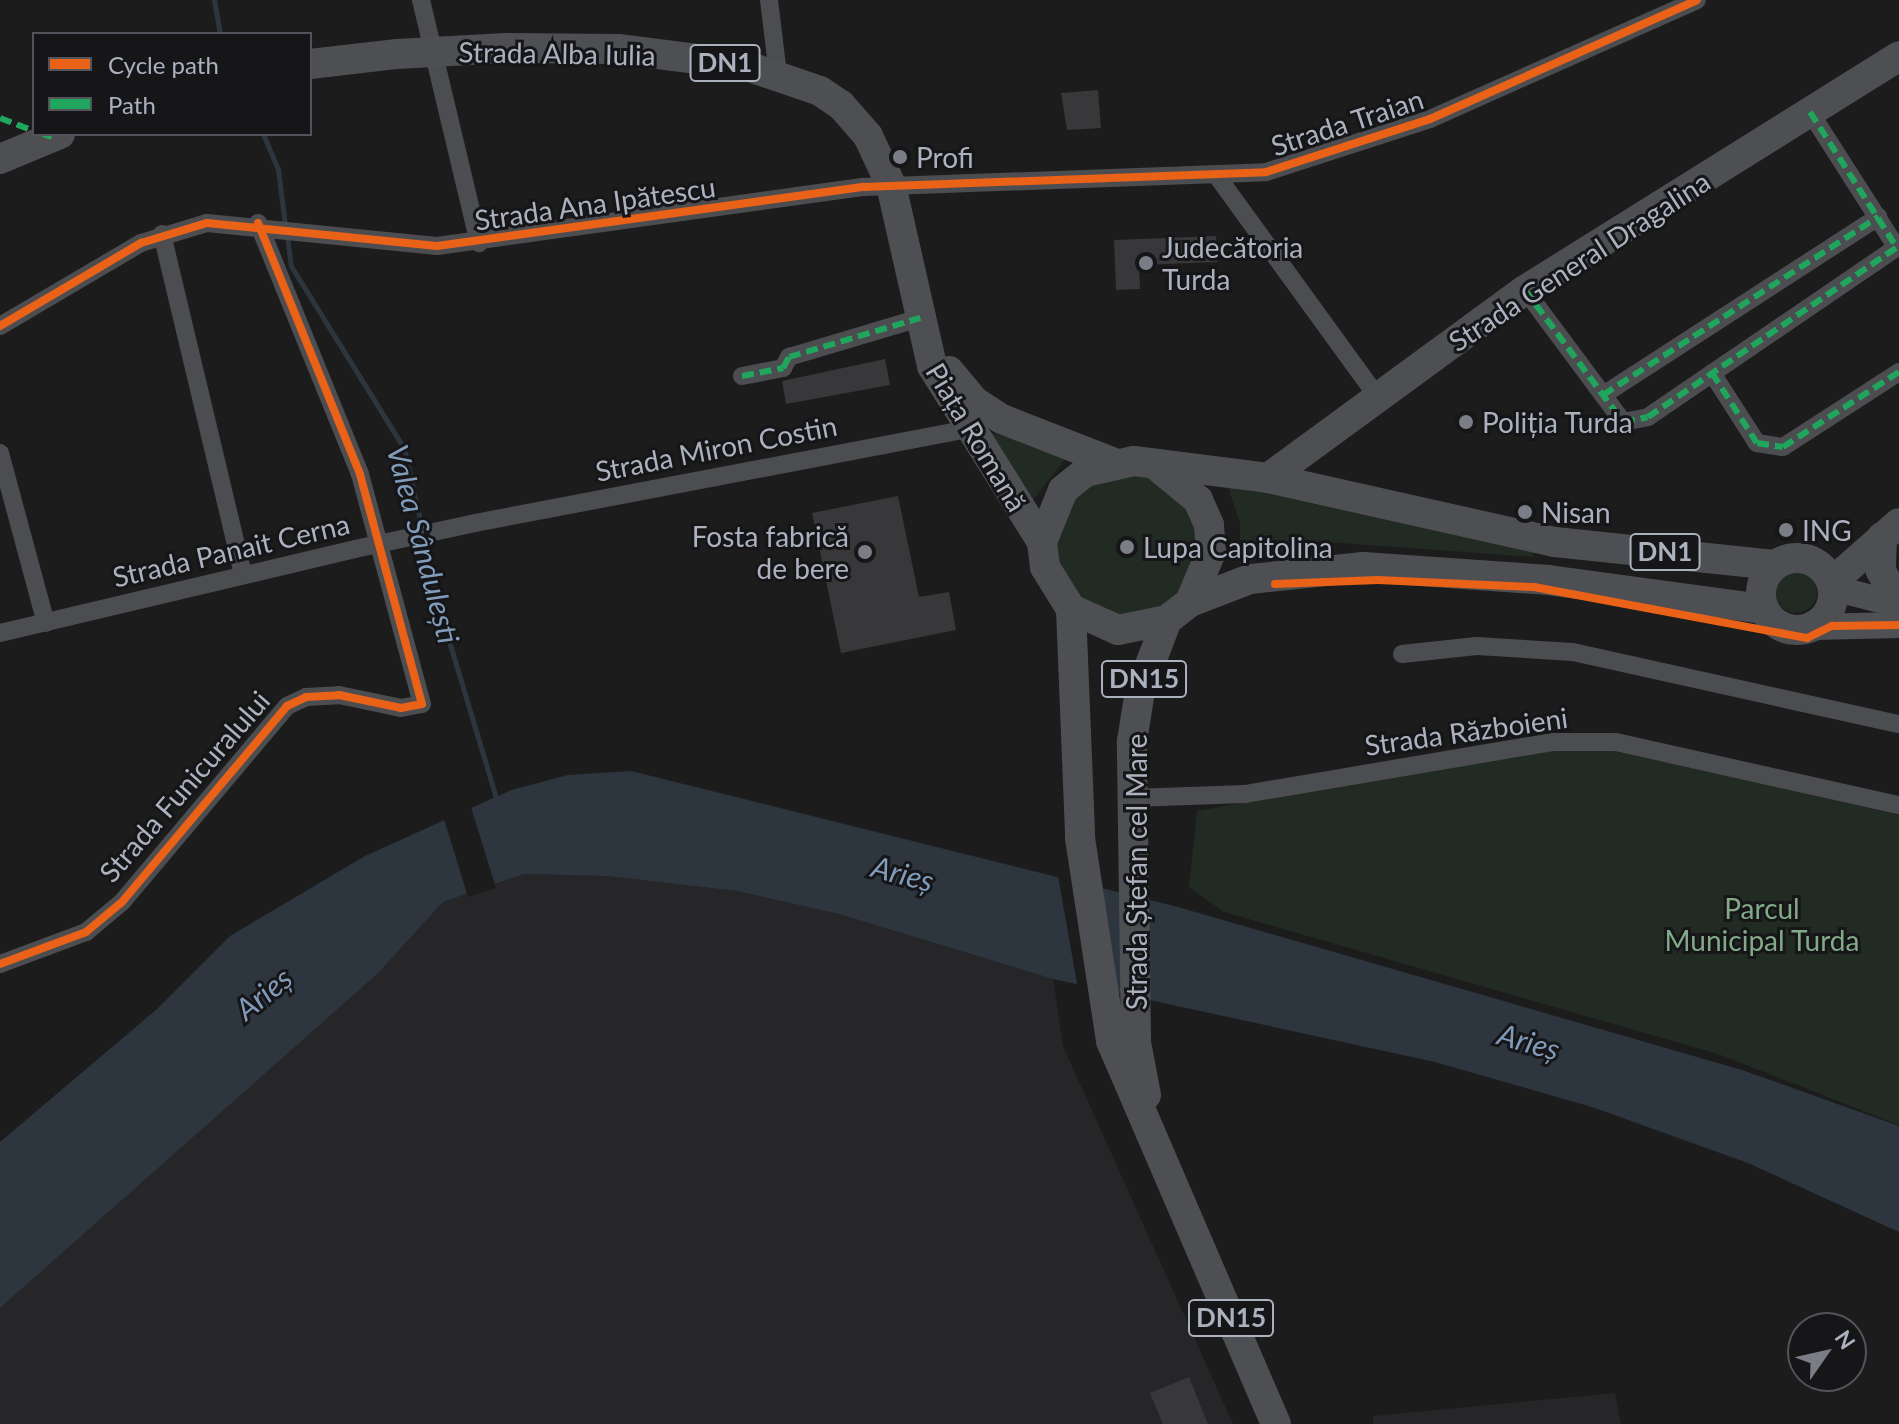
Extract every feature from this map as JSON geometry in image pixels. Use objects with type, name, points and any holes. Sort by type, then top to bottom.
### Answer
[{"type":"main road","name":"Strada Alba Iulia","points":[[312,64],[397,54],[506,48],[647,51],[778,74],[841,105],[868,136],[891,185],[921,323]]},
{"type":"main road","name":"Strada General Dragalina","points":[[1268,478],[1525,290],[1899,56]]},
{"type":"main road","points":[[0,159],[55,136]]},
{"type":"main road","name":"Piața Romană","points":[[921,323],[932,366],[968,429],[1042,542],[1045,567],[1071,609]]},
{"type":"main road","name":"Piața Romană","points":[[921,323],[954,379],[986,410],[1112,462],[1268,478],[1555,542],[1774,565]]},
{"type":"main road","name":"Piața Romană","points":[[1042,542],[1063,490],[1112,462]]},
{"type":"main road","points":[[1156,466],[1180,480],[1209,525],[1208,566],[1179,611]]},
{"type":"main road","points":[[1813,627],[1826,615],[1832,585],[1891,530]]},
{"type":"main road","points":[[1891,530],[1881,571],[1899,604]]},
{"type":"main road","name":"DN1","points":[[1774,565],[1807,559],[1832,585],[1899,604]]},
{"type":"main road","points":[[1763,609],[1760,593],[1774,565]]},
{"type":"main road","name":"DN1","points":[[1071,609],[1118,630],[1179,611],[1250,579],[1326,569],[1549,580],[1763,609],[1779,626],[1899,625]]},
{"type":"main road","name":"Strada Ștefan cel Mare","points":[[1071,609],[1080,838],[1124,1042],[1153,1128],[1276,1424]]},
{"type":"main road","name":"Strada Ștefan cel Mare","points":[[1124,1042],[1134,867],[1132,798],[1140,691],[1179,611]]},
{"type":"street","points":[[421,0],[479,243]]},
{"type":"street","points":[[769,0],[778,74]]},
{"type":"street","name":"Strada Traian","points":[[891,185],[1217,176],[1296,165],[1430,119],[1697,0]]},
{"type":"street","points":[[1525,290],[1623,422],[1635,420],[1712,373],[1898,247],[1810,112]]},
{"type":"street","points":[[1217,176],[1378,398]]},
{"type":"street","name":"Strada Ana Ipătescu","points":[[0,326],[162,234],[207,223],[265,224],[404,244],[479,243],[891,185]]},
{"type":"street","points":[[1603,395],[1878,217]]},
{"type":"street","name":"Strada Funicuralului","points":[[0,964],[86,932],[122,902],[287,706],[306,697],[339,695],[401,708],[422,704],[360,474],[265,224]]},
{"type":"street","points":[[162,234],[243,575]]},
{"type":"street","points":[[742,376],[783,368],[789,357],[921,323]]},
{"type":"street","points":[[1712,373],[1757,443],[1783,447],[1899,372]]},
{"type":"street","name":"Strada Miron Costin","points":[[475,523],[968,429]]},
{"type":"street","points":[[0,453],[46,623]]},
{"type":"street","name":"Strada Panait Cerna","points":[[0,633],[475,523]]},
{"type":"street","points":[[1402,654],[1477,646],[1573,652],[1899,724]]},
{"type":"street","name":"Strada Războieni","points":[[1132,798],[1245,794],[1554,742],[1601,742],[1899,805]]},
{"type":"shaded area","points":[[524,874],[607,876],[737,891],[839,914],[1053,979],[1063,1046],[1233,1424],[0,1424],[0,1308],[376,974],[443,902]]},
{"type":"shaded area","points":[[1615,1393],[1621,1424],[1373,1424],[1373,1416]]},
{"type":"green space","points":[[983,430],[1069,455],[1029,505]]},
{"type":"green space","points":[[1142,468],[1159,474],[1203,532],[1192,586],[1148,619],[1094,615],[1050,557],[1072,488]]},
{"type":"green space","points":[[1227,483],[1534,548],[1533,557],[1312,541],[1240,566],[1240,524]]},
{"type":"green space","points":[[1796,571],[1811,577],[1817,592],[1811,607],[1796,613],[1781,607],[1775,592],[1781,577]]},
{"type":"green space","name":"Parcul Municipal Turda","points":[[1554,747],[1611,748],[1899,815],[1899,1125],[1718,1054],[1224,912],[1189,887],[1197,811]]},
{"type":"water","name":"Arieș","points":[[631,771],[1178,907],[1742,1070],[1899,1126],[1899,1232],[1748,1163],[1592,1107],[1435,1062],[1053,979],[839,914],[737,891],[607,876],[524,874],[443,902],[377,974],[0,1308],[0,1142],[157,1009],[230,936],[365,856],[511,790],[568,775]]},
{"type":"pier","points":[[470,804],[496,888],[468,897],[443,816]]},
{"type":"pier","points":[[1058,876],[1091,883],[1108,995],[1078,989]]},
{"type":"building","points":[[1098,90],[1101,128],[1067,130],[1061,93]]},
{"type":"building","name":"Judecătoria Turda","points":[[1216,236],[1217,262],[1139,265],[1140,289],[1116,290],[1114,240]]},
{"type":"building","points":[[885,359],[890,385],[786,404],[782,381]]},
{"type":"building","name":"Fosta fabrică de bere","points":[[898,496],[919,597],[949,592],[956,630],[841,653],[812,513]]},
{"type":"building","points":[[1189,1377],[1208,1424],[1163,1424],[1150,1393]]},
{"type":"waterway","name":"Valea Sândulești","points":[[214,0],[220,32]]},
{"type":"waterway","name":"Valea Sândulești","points":[[264,136],[278,169],[285,225]]},
{"type":"waterway","name":"Valea Sândulești","points":[[287,235],[291,266],[404,448],[440,611],[497,801]]},
{"type":"marked path","points":[[1810,112],[1897,248]]},
{"type":"marked path","points":[[0,118],[32,130]]},
{"type":"marked path","points":[[1603,395],[1878,217]]},
{"type":"marked path","points":[[1525,290],[1623,422],[1648,417],[1899,246]]},
{"type":"marked path","points":[[742,376],[783,368],[789,357],[920,318]]},
{"type":"marked path","points":[[1712,373],[1757,443],[1783,447],[1899,372]]},
{"type":"cycle path","points":[[0,326],[141,243],[207,223],[437,246],[864,187],[1266,172],[1430,119],[1697,0]]},
{"type":"cycle path","points":[[0,964],[86,932],[122,902],[287,706],[306,697],[339,695],[401,708],[422,704],[360,474],[258,223]]},
{"type":"cycle path","points":[[1275,584],[1378,580],[1534,587],[1807,638],[1832,626],[1899,625]]},
{"type":"place","name":"Profi","points":[[900,157]]},
{"type":"place","name":"Judecătoria Turda","points":[[1146,263]]},
{"type":"place","name":"Poliția Turda","points":[[1466,422]]},
{"type":"place","name":"Nisan","points":[[1525,512]]},
{"type":"place","name":"ING","points":[[1786,530]]},
{"type":"place","name":"Lupa Capitolina","points":[[1127,547]]},
{"type":"place","name":"Fosta fabrică de bere","points":[[865,552]]}]
